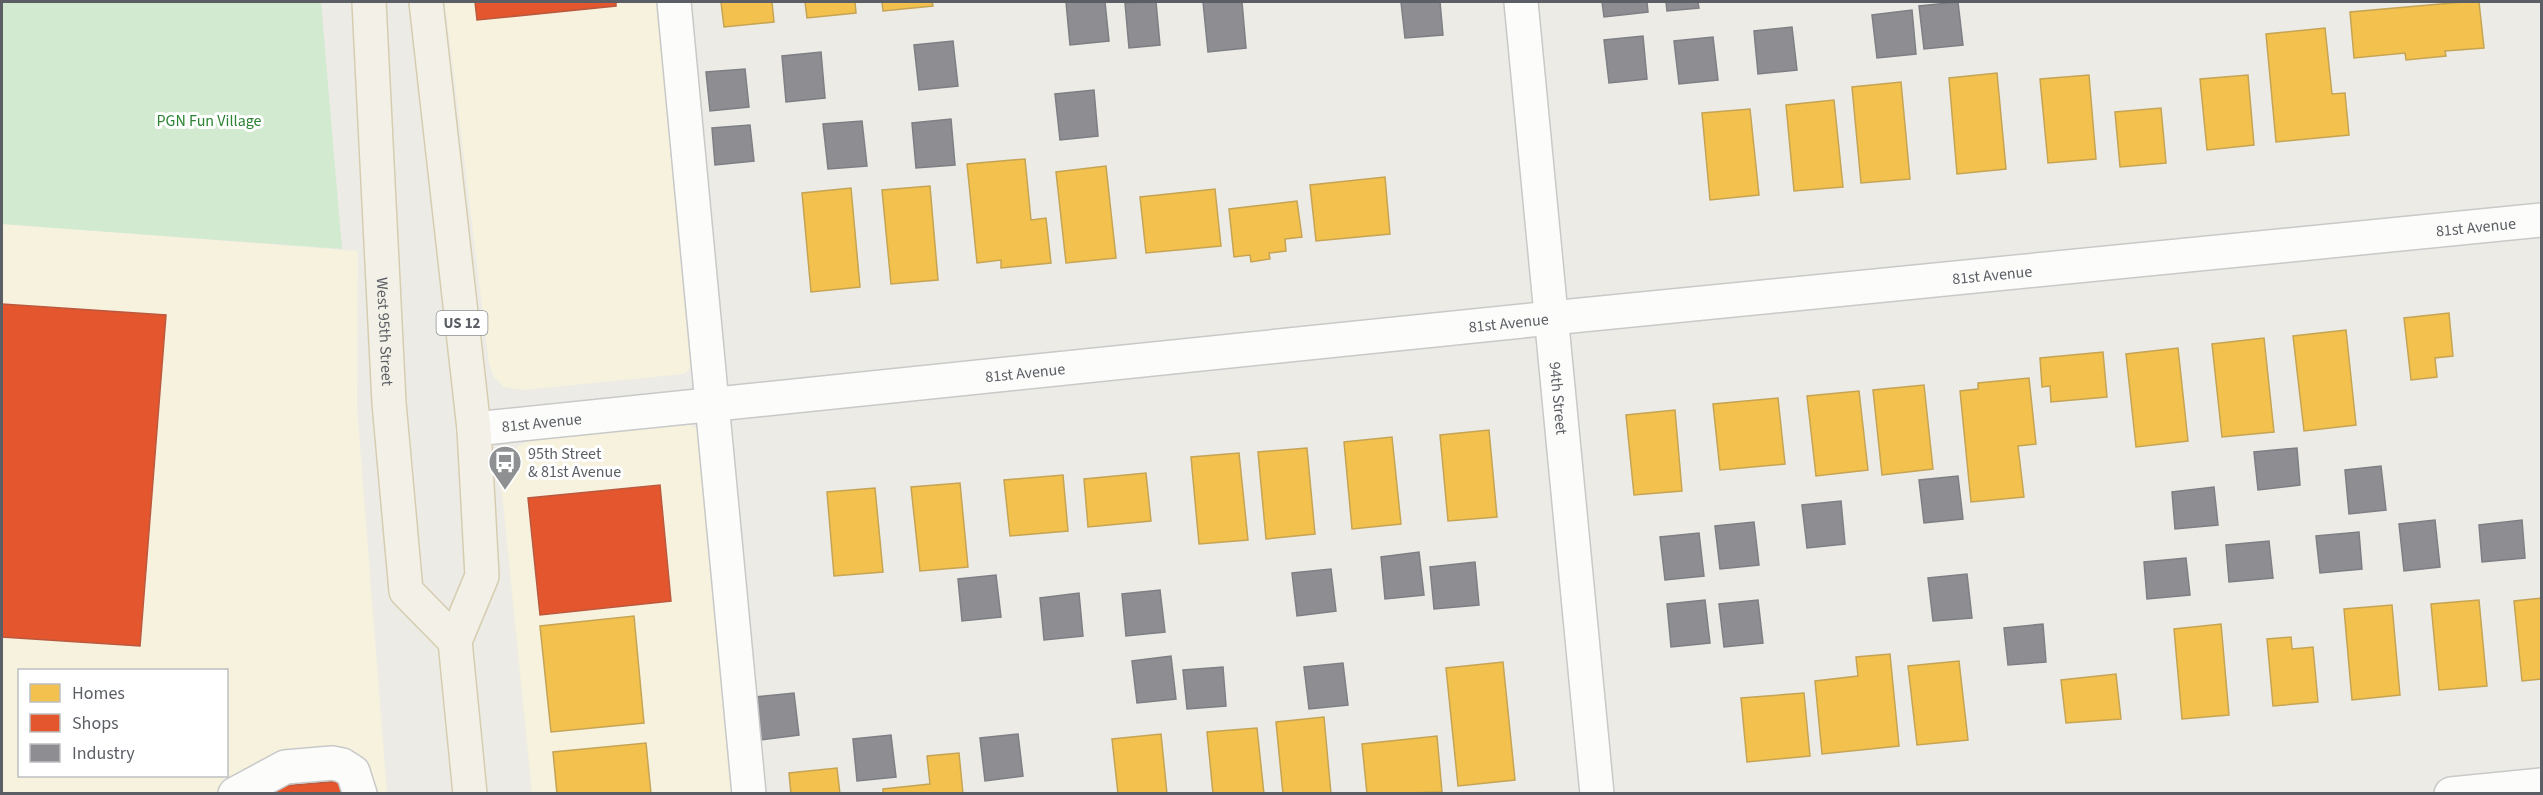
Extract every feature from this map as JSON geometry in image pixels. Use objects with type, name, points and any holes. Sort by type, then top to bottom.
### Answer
[{"type":"main road","name":"West 95th Street","points":[[369,2],[389,403],[406,591],[455,641]]},
{"type":"main road","name":"US 12","points":[[426,2],[474,429],[482,576],[455,641],[470,794]]},
{"type":"street","points":[[674,2],[749,794]]},
{"type":"street","name":"94th Street","points":[[1521,2],[1597,794]]},
{"type":"street","name":"81st Avenue","points":[[474,429],[1551,318],[2541,220]]},
{"type":"street","points":[[235,794],[285,767],[332,762],[353,772],[360,794]]},
{"type":"street","points":[[2451,794],[2541,785]]},
{"type":"shaded area","points":[[445,2],[661,2],[695,356],[691,368],[684,374],[523,390],[504,387],[494,377],[489,364]]},
{"type":"shaded area","points":[[2,224],[358,251],[357,407],[387,793],[2,793]]},
{"type":"shaded area","points":[[688,424],[698,429],[736,793],[532,793],[500,473],[505,458],[518,446],[535,438]]},
{"type":"green space","name":"PGN Fun Village","points":[[2,2],[321,2],[342,249],[2,224]]},
{"type":"building: Homes","points":[[721,2],[772,2],[774,22],[724,27]]},
{"type":"building: Homes","points":[[805,2],[855,2],[856,13],[807,18]]},
{"type":"building: Homes","points":[[882,2],[932,2],[933,6],[883,11]]},
{"type":"building: Homes","points":[[2479,2],[2484,48],[2445,51],[2446,56],[2406,60],[2405,53],[2354,58],[2350,12]]},
{"type":"building: Homes","points":[[2325,28],[2332,94],[2345,93],[2349,135],[2276,142],[2266,34]]},
{"type":"building: Homes","points":[[1997,73],[2006,169],[1957,174],[1949,78]]},
{"type":"building: Homes","points":[[2089,75],[2096,159],[2048,163],[2040,79]]},
{"type":"building: Homes","points":[[2248,75],[2254,145],[2207,150],[2200,79]]},
{"type":"building: Homes","points":[[1901,82],[1910,179],[1861,183],[1852,87]]},
{"type":"building: Homes","points":[[1834,100],[1843,187],[1794,191],[1786,105]]},
{"type":"building: Homes","points":[[2161,108],[2166,163],[2120,167],[2115,112]]},
{"type":"building: Homes","points":[[1750,109],[1759,195],[1710,200],[1702,113]]},
{"type":"building: Homes","points":[[1025,159],[1031,220],[1046,218],[1051,263],[1001,268],[1001,260],[977,263],[967,164]]},
{"type":"building: Homes","points":[[1106,166],[1116,258],[1066,263],[1056,172]]},
{"type":"building: Homes","points":[[1385,177],[1390,234],[1316,241],[1310,185]]},
{"type":"building: Homes","points":[[930,186],[938,280],[891,284],[882,190]]},
{"type":"building: Homes","points":[[851,188],[860,287],[811,292],[802,193]]},
{"type":"building: Homes","points":[[1215,189],[1221,246],[1146,253],[1140,197]]},
{"type":"building: Homes","points":[[1297,201],[1302,237],[1285,239],[1286,251],[1269,253],[1270,259],[1251,262],[1250,255],[1234,257],[1229,209]]},
{"type":"building: Homes","points":[[2449,313],[2453,356],[2435,358],[2437,377],[2411,380],[2404,318]]},
{"type":"building: Homes","points":[[2346,330],[2356,425],[2304,431],[2293,336]]},
{"type":"building: Homes","points":[[2264,338],[2274,432],[2222,437],[2212,344]]},
{"type":"building: Homes","points":[[2178,348],[2188,441],[2136,447],[2126,354]]},
{"type":"building: Homes","points":[[2103,352],[2107,397],[2051,402],[2050,386],[2042,387],[2040,358]]},
{"type":"building: Homes","points":[[2029,378],[2036,444],[2018,446],[2024,497],[1971,502],[1960,391],[1978,389],[1978,383]]},
{"type":"building: Homes","points":[[1924,385],[1933,469],[1882,475],[1873,390]]},
{"type":"building: Homes","points":[[1859,391],[1868,470],[1816,476],[1807,396]]},
{"type":"building: Homes","points":[[1778,398],[1785,464],[1720,470],[1713,404]]},
{"type":"building: Homes","points":[[1675,410],[1682,491],[1634,495],[1626,415]]},
{"type":"building: Homes","points":[[1489,430],[1497,517],[1448,521],[1440,435]]},
{"type":"building: Homes","points":[[1392,437],[1401,524],[1352,529],[1344,442]]},
{"type":"building: Homes","points":[[1307,448],[1315,534],[1266,539],[1258,452]]},
{"type":"building: Homes","points":[[1239,453],[1248,540],[1199,544],[1191,457]]},
{"type":"building: Homes","points":[[1146,473],[1151,521],[1088,527],[1084,479]]},
{"type":"building: Homes","points":[[1063,475],[1068,531],[1010,536],[1004,480]]},
{"type":"building: Homes","points":[[960,483],[968,567],[920,571],[911,487]]},
{"type":"building: Homes","points":[[875,488],[883,572],[834,576],[827,492]]},
{"type":"building: Homes","points":[[2542,598],[2542,679],[2522,681],[2514,601]]},
{"type":"building: Homes","points":[[2479,600],[2487,686],[2439,690],[2431,604]]},
{"type":"building: Homes","points":[[2392,605],[2400,695],[2352,700],[2344,609]]},
{"type":"building: Homes","points":[[634,616],[644,723],[551,732],[540,626]]},
{"type":"building: Homes","points":[[2221,624],[2229,715],[2182,719],[2174,629]]},
{"type":"building: Homes","points":[[2291,637],[2292,649],[2313,647],[2318,702],[2273,706],[2267,639]]},
{"type":"building: Homes","points":[[1890,654],[1899,746],[1822,754],[1815,681],[1858,676],[1856,657]]},
{"type":"building: Homes","points":[[1959,661],[1968,740],[1917,745],[1908,666]]},
{"type":"building: Homes","points":[[1503,662],[1515,780],[1458,786],[1446,668]]},
{"type":"building: Homes","points":[[2116,674],[2121,719],[2066,723],[2061,680]]},
{"type":"building: Homes","points":[[1804,693],[1810,756],[1747,762],[1741,698]]},
{"type":"building: Homes","points":[[1324,717],[1331,794],[1283,794],[1276,722]]},
{"type":"building: Homes","points":[[1257,728],[1264,794],[1213,794],[1207,732]]},
{"type":"building: Homes","points":[[1161,734],[1167,794],[1118,794],[1112,739]]},
{"type":"building: Homes","points":[[1437,736],[1442,792],[1367,794],[1362,744]]},
{"type":"building: Homes","points":[[646,743],[651,794],[557,794],[553,752]]},
{"type":"building: Homes","points":[[959,753],[963,794],[883,794],[883,789],[930,784],[927,756]]},
{"type":"building: Homes","points":[[837,768],[840,794],[791,794],[789,773]]},
{"type":"building: Shops","points":[[475,2],[616,2],[616,6],[477,20]]},
{"type":"building: Shops","points":[[2,304],[166,315],[140,646],[2,637]]},
{"type":"building: Shops","points":[[660,485],[671,601],[540,615],[528,498]]},
{"type":"building: Shops","points":[[340,781],[341,794],[272,794],[271,787]]},
{"type":"building: Industry","points":[[1066,2],[1105,2],[1109,41],[1070,45]]},
{"type":"building: Industry","points":[[1156,2],[1160,45],[1129,48],[1125,3]]},
{"type":"building: Industry","points":[[1203,2],[1242,2],[1246,48],[1208,52]]},
{"type":"building: Industry","points":[[1401,2],[1440,2],[1443,35],[1405,38]]},
{"type":"building: Industry","points":[[1602,2],[1647,2],[1648,12],[1604,17]]},
{"type":"building: Industry","points":[[1666,2],[1698,2],[1699,8],[1667,11]]},
{"type":"building: Industry","points":[[1958,2],[1963,45],[1924,49],[1919,6]]},
{"type":"building: Industry","points":[[1912,10],[1916,54],[1877,58],[1872,15]]},
{"type":"building: Industry","points":[[1792,27],[1797,70],[1758,74],[1754,31]]},
{"type":"building: Industry","points":[[1643,36],[1647,79],[1609,83],[1604,40]]},
{"type":"building: Industry","points":[[1713,37],[1718,80],[1679,84],[1674,41]]},
{"type":"building: Industry","points":[[953,41],[958,86],[919,90],[914,45]]},
{"type":"building: Industry","points":[[821,52],[825,98],[786,102],[782,56]]},
{"type":"building: Industry","points":[[745,69],[749,107],[710,111],[706,72]]},
{"type":"building: Industry","points":[[1094,90],[1098,136],[1060,140],[1055,94]]},
{"type":"building: Industry","points":[[951,119],[955,165],[916,168],[912,123]]},
{"type":"building: Industry","points":[[862,121],[867,166],[828,169],[823,124]]},
{"type":"building: Industry","points":[[750,125],[754,161],[715,165],[712,128]]},
{"type":"building: Industry","points":[[2297,448],[2300,485],[2258,490],[2254,452]]},
{"type":"building: Industry","points":[[2381,466],[2386,510],[2349,514],[2345,470]]},
{"type":"building: Industry","points":[[1958,476],[1963,519],[1924,523],[1919,480]]},
{"type":"building: Industry","points":[[2214,487],[2218,525],[2175,529],[2172,492]]},
{"type":"building: Industry","points":[[1841,501],[1845,544],[1807,548],[1802,505]]},
{"type":"building: Industry","points":[[2435,520],[2440,567],[2404,571],[2399,524]]},
{"type":"building: Industry","points":[[2522,520],[2525,558],[2482,562],[2479,525]]},
{"type":"building: Industry","points":[[1754,522],[1759,565],[1720,569],[1715,526]]},
{"type":"building: Industry","points":[[2359,532],[2362,569],[2320,573],[2316,536]]},
{"type":"building: Industry","points":[[1699,533],[1704,576],[1665,580],[1660,537]]},
{"type":"building: Industry","points":[[2269,541],[2273,578],[2229,582],[2226,545]]},
{"type":"building: Industry","points":[[1419,552],[1424,595],[1385,599],[1381,557]]},
{"type":"building: Industry","points":[[2186,558],[2190,595],[2147,599],[2144,562]]},
{"type":"building: Industry","points":[[1475,562],[1479,605],[1434,609],[1430,567]]},
{"type":"building: Industry","points":[[1331,569],[1336,611],[1297,616],[1292,573]]},
{"type":"building: Industry","points":[[1967,574],[1972,618],[1933,621],[1928,578]]},
{"type":"building: Industry","points":[[996,575],[1001,617],[962,621],[958,579]]},
{"type":"building: Industry","points":[[1160,590],[1165,632],[1126,636],[1122,594]]},
{"type":"building: Industry","points":[[1079,593],[1083,636],[1044,640],[1040,598]]},
{"type":"building: Industry","points":[[1705,600],[1710,643],[1671,647],[1667,604]]},
{"type":"building: Industry","points":[[1758,600],[1763,643],[1724,647],[1719,604]]},
{"type":"building: Industry","points":[[2043,624],[2046,662],[2008,665],[2004,628]]},
{"type":"building: Industry","points":[[1171,656],[1176,699],[1137,703],[1132,661]]},
{"type":"building: Industry","points":[[1343,663],[1348,705],[1309,709],[1304,667]]},
{"type":"building: Industry","points":[[1223,667],[1226,706],[1187,709],[1183,670]]},
{"type":"building: Industry","points":[[794,693],[799,735],[760,740],[755,697]]},
{"type":"building: Industry","points":[[1018,734],[1023,776],[985,781],[980,738]]},
{"type":"building: Industry","points":[[891,735],[896,777],[857,781],[853,739]]},
{"type":"place","name":"95th Street & 81st Avenue","points":[[505,491]]}]
